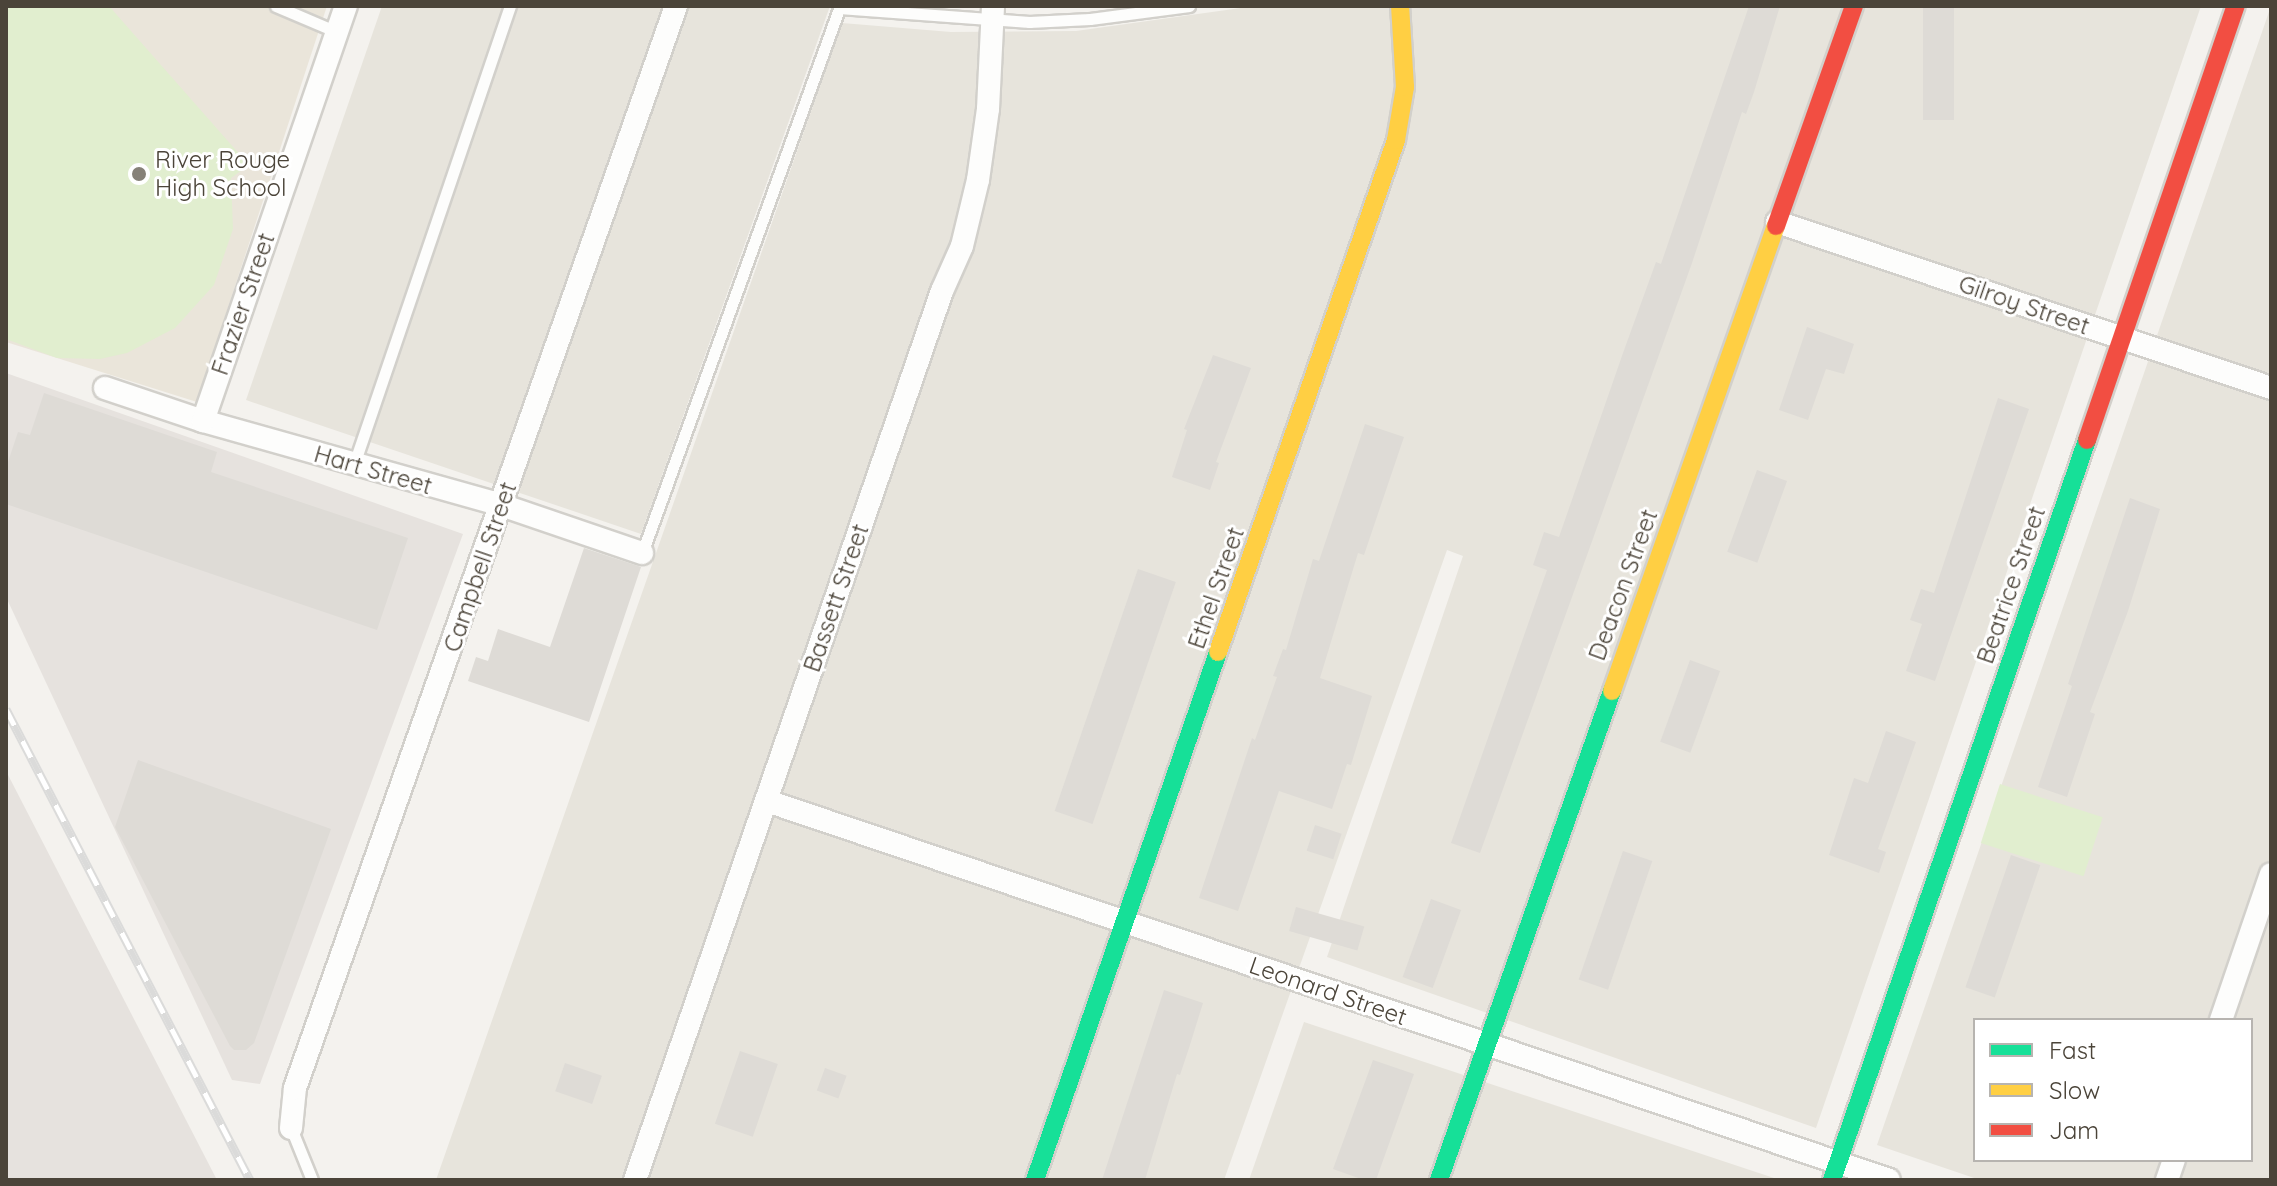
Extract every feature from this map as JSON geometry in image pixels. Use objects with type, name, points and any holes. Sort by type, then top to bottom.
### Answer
[{"type":"street","name":"Frazier Street","points":[[203,421],[346,6]]},
{"type":"street","name":"Campbell Street","points":[[291,1128],[295,1088],[676,6]]},
{"type":"street","name":"Ethel Street","points":[[1035,1180],[1396,140],[1405,87],[1400,6]]},
{"type":"street","name":"Deacon Street","points":[[1439,1180],[1854,6]]},
{"type":"street","name":"Beatrice Street","points":[[1835,1171],[2236,6]]},
{"type":"street","name":"Bassett Street","points":[[635,1180],[936,306],[962,246],[978,180],[988,109],[994,13]]},
{"type":"street","name":"Gilroy Street","points":[[1777,222],[2271,388]]},
{"type":"street","name":"Hart Street","points":[[105,388],[203,421],[501,505],[642,553]]},
{"type":"street","name":"Leonard Street","points":[[767,801],[1486,1044],[1835,1171],[1889,1180]]},
{"type":"street","points":[[2222,1018],[2271,874]]},
{"type":"lane","points":[[276,6],[337,32]]},
{"type":"lane","points":[[354,464],[510,6]]},
{"type":"lane","points":[[642,553],[840,7],[1090,19],[1189,6]]},
{"type":"lane","points":[[291,1128],[312,1180]]},
{"type":"shaded area","name":"River Rouge High School","points":[[6,6],[327,6],[197,402],[6,342]]},
{"type":"shaded area","points":[[382,6],[830,6],[641,534],[246,400]]},
{"type":"shaded area","points":[[1255,6],[2201,6],[1816,1128],[1327,957],[1463,556],[1447,550],[1224,1180],[436,1180],[842,23],[951,32],[1076,31]]},
{"type":"shaded area","points":[[2271,6],[2271,1180],[1980,1180],[1877,1145]]},
{"type":"shaded area","points":[[6,373],[463,534],[260,1084],[232,1080],[6,597]]},
{"type":"shaded area","points":[[6,771],[217,1180],[6,1180]]},
{"type":"shaded area","points":[[1304,1022],[1780,1180],[1249,1180]]},
{"type":"green space","name":"River Rouge High School","points":[[6,6],[109,6],[249,165],[231,178],[233,229],[214,285],[175,328],[127,353],[100,359],[57,358],[6,339]]},
{"type":"green space","points":[[2000,784],[2103,817],[2084,876],[1981,843]]},
{"type":"building","points":[[1749,6],[1780,6],[1754,92],[1746,114],[1742,112],[1692,263],[1480,853],[1451,843],[1547,570],[1533,565],[1544,532],[1559,537],[1656,262],[1661,264]]},
{"type":"building","points":[[1923,6],[1954,6],[1954,120],[1923,120]]},
{"type":"building","points":[[1807,327],[1854,344],[1844,374],[1826,369],[1808,420],[1779,410]]},
{"type":"building","points":[[1213,355],[1251,368],[1216,462],[1219,463],[1210,490],[1172,477],[1187,430],[1184,429]]},
{"type":"building","points":[[44,393],[217,452],[211,472],[408,538],[377,630],[6,504],[6,468],[18,432],[30,435]]},
{"type":"building","points":[[1998,398],[2029,409],[1935,681],[1906,671],[1922,624],[1910,620],[1921,589],[1934,593]]},
{"type":"building","points":[[1365,424],[1404,437],[1364,555],[1358,553],[1320,678],[1372,696],[1351,765],[1347,764],[1332,809],[1279,791],[1238,911],[1199,898],[1252,738],[1255,740],[1277,677],[1273,676],[1283,649],[1286,650],[1313,559],[1319,561]]},
{"type":"building","points":[[1757,470],[1787,481],[1757,563],[1727,552]]},
{"type":"building","points":[[2130,498],[2160,509],[2128,611],[2090,712],[2095,714],[2067,797],[2038,787],[2072,686],[2068,684]]},
{"type":"building","points":[[584,548],[641,567],[589,722],[468,681],[476,657],[488,661],[498,629],[550,647]]},
{"type":"building","points":[[1138,569],[1176,582],[1092,824],[1055,811]]},
{"type":"building","points":[[1690,660],[1720,671],[1690,753],[1660,742]]},
{"type":"building","points":[[1886,731],[1916,742],[1878,849],[1886,852],[1879,873],[1829,855],[1854,778],[1868,783]]},
{"type":"building","points":[[138,760],[331,829],[254,1043],[246,1050],[234,1050],[230,1046],[115,827]]},
{"type":"building","points":[[1315,825],[1342,834],[1333,859],[1307,851]]},
{"type":"building","points":[[1623,851],[1652,861],[1608,990],[1579,980]]},
{"type":"building","points":[[2011,855],[2040,865],[1995,997],[1965,987]]},
{"type":"building","points":[[1431,899],[1461,910],[1433,988],[1403,977]]},
{"type":"building","points":[[1296,907],[1364,927],[1357,951],[1289,931]]},
{"type":"building","points":[[1164,990],[1203,1003],[1189,1048],[1180,1075],[1177,1074],[1145,1180],[1102,1180]]},
{"type":"building","points":[[740,1051],[778,1064],[753,1137],[715,1124]]},
{"type":"building","points":[[1373,1060],[1414,1074],[1376,1180],[1364,1180],[1333,1169]]},
{"type":"building","points":[[565,1063],[602,1076],[592,1104],[555,1091]]},
{"type":"building","points":[[825,1068],[847,1076],[838,1098],[817,1091]]},
{"type":"railway","points":[[6,709],[250,1180]]},
{"type":"traffic: fast","points":[[1832,1180],[2087,440]]},
{"type":"traffic: fast","points":[[1035,1180],[1218,652]]},
{"type":"traffic: fast","points":[[1439,1180],[1612,691]]},
{"type":"traffic: slow","points":[[1218,652],[1396,140],[1405,87],[1400,6]]},
{"type":"traffic: slow","points":[[1612,691],[1776,226]]},
{"type":"traffic: jam","points":[[1776,226],[1854,6]]},
{"type":"traffic: jam","points":[[2087,440],[2236,6]]},
{"type":"place","name":"River Rouge High School","points":[[139,174]]}]
